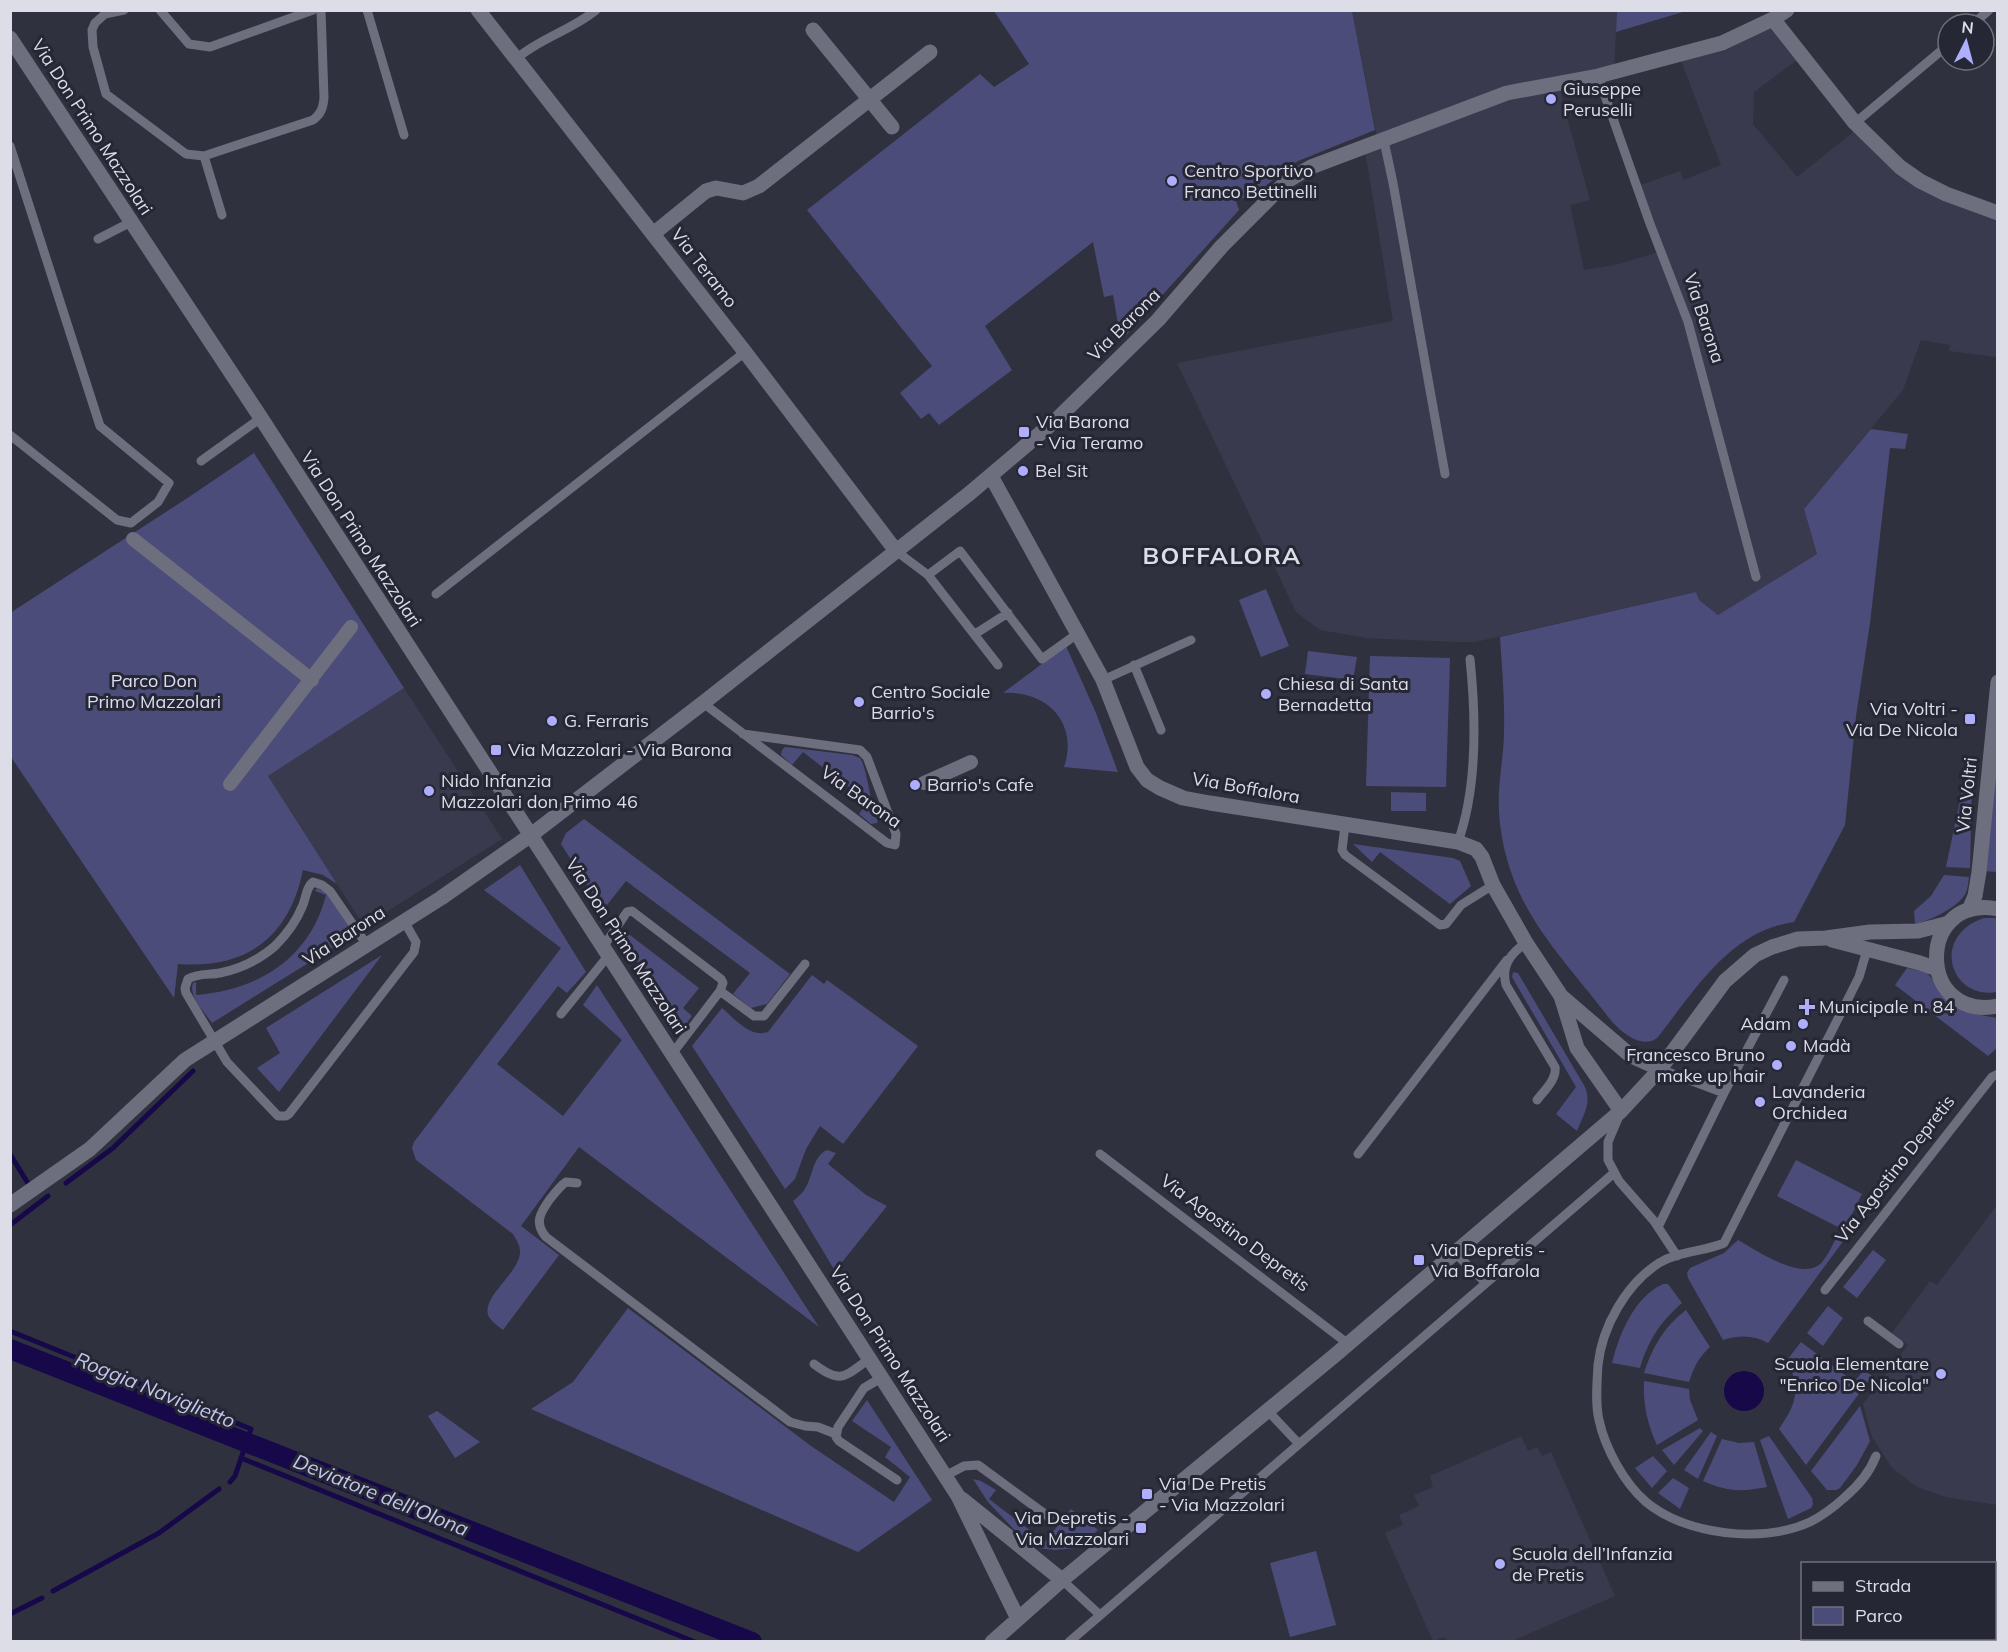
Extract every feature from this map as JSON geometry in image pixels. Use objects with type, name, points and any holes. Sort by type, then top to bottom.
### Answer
[{"type":"street","name":"Via Teramo","points":[[478,10],[745,352],[896,551]]},
{"type":"street","name":"Via Barona","points":[[10,1205],[90,1149],[185,1060],[441,898],[531,835],[991,476],[1056,420],[1158,320],[1222,246],[1287,180],[1311,167],[1508,93],[1598,76],[1722,43],[1787,10]]},
{"type":"street","points":[[1773,19],[1855,123],[1900,167],[1920,181],[1946,194],[1998,213]]},
{"type":"street","points":[[813,30],[892,128]]},
{"type":"street","name":"Via Don Primo Mazzolari","points":[[10,38],[261,418],[958,1496],[1018,1619]]},
{"type":"street","points":[[653,234],[706,190],[716,188],[743,193],[759,186],[930,52]]},
{"type":"street","name":"Via Boffalora","points":[[991,476],[1103,680],[1137,767],[1147,780],[1183,798],[1458,842],[1476,849],[1482,857],[1493,885],[1526,943],[1561,996],[1631,1056],[1660,1069]]},
{"type":"street","points":[[134,538],[312,680]]},
{"type":"street","points":[[230,784],[351,627]]},
{"type":"street","name":"Via Voltri","points":[[1969,910],[1975,896],[1979,872],[1998,682]]},
{"type":"street","points":[[924,783],[971,762]]},
{"type":"street","points":[[992,1641],[1062,1580],[1268,1411],[1621,1111],[1660,1069],[1725,981],[1755,955],[1772,946],[1798,939],[1870,932],[1918,931],[1949,923],[1969,910],[1982,907],[1998,909]]},
{"type":"street","points":[[1949,923],[1937,944],[1935,957],[1936,969],[1944,986],[1963,1002],[1981,1007],[1998,1006]]},
{"type":"street","points":[[1826,938],[1936,969]]},
{"type":"street","name":"Via Boffalora","points":[[1561,996],[1576,1048],[1621,1111]]},
{"type":"street","name":"Via Don Primo Mazzolari","points":[[958,1496],[1062,1580]]},
{"type":"lane","points":[[124,10],[105,14],[99,18],[92,30],[93,47],[106,94],[186,154],[204,156],[313,120],[318,116],[322,110],[324,98],[321,10]]},
{"type":"lane","points":[[160,10],[189,44],[210,47],[313,10]]},
{"type":"lane","points":[[367,10],[404,135]]},
{"type":"lane","points":[[516,58],[527,49],[585,20],[596,10]]},
{"type":"lane","points":[[1855,123],[1936,55]]},
{"type":"lane","name":"Via Barona","points":[[1598,76],[1648,221],[1688,322],[1756,577]]},
{"type":"lane","points":[[1384,141],[1445,474]]},
{"type":"lane","points":[[10,146],[100,426],[169,483],[158,502],[131,523],[117,520],[10,435]]},
{"type":"lane","points":[[204,156],[222,215]]},
{"type":"lane","points":[[98,239],[132,222]]},
{"type":"lane","points":[[436,594],[745,352]]},
{"type":"lane","points":[[201,461],[261,418]]},
{"type":"lane","points":[[896,551],[928,575],[998,664]]},
{"type":"lane","points":[[928,575],[960,551],[1042,659],[1077,634]]},
{"type":"lane","points":[[975,634],[1008,613]]},
{"type":"lane","points":[[1103,680],[1191,640]]},
{"type":"lane","points":[[1458,842],[1466,819],[1471,783],[1474,717],[1470,659]]},
{"type":"lane","points":[[1134,665],[1161,730]]},
{"type":"lane","name":"Via Barona","points":[[703,703],[743,734],[887,843],[895,845],[896,834],[867,757],[860,750],[743,734]]},
{"type":"lane","points":[[1345,825],[1342,850],[1345,855],[1440,925],[1446,924],[1468,899],[1493,885]]},
{"type":"lane","points":[[367,945],[330,891],[317,883],[310,883],[302,907],[291,927],[284,937],[266,952],[233,970],[196,975],[188,979],[186,993],[227,1062],[278,1116],[286,1116],[414,952],[416,942],[404,921]]},
{"type":"lane","points":[[561,1014],[605,951],[627,912],[635,911],[723,982],[720,991],[672,1054]]},
{"type":"lane","points":[[1358,1154],[1513,952],[1526,943]]},
{"type":"lane","points":[[1867,950],[1859,977],[1724,1243],[1660,1263],[1640,1279],[1623,1299],[1608,1328],[1600,1353],[1597,1383],[1599,1420],[1620,1472],[1645,1501],[1677,1520],[1706,1530],[1742,1533],[1779,1531],[1810,1522],[1857,1488],[1871,1468],[1876,1456]]},
{"type":"lane","points":[[1507,960],[1506,985],[1555,1067],[1556,1072],[1538,1100]]},
{"type":"lane","points":[[720,991],[754,1016],[764,1016],[805,964]]},
{"type":"lane","points":[[1658,1227],[1724,1093],[1784,980]]},
{"type":"lane","points":[[1660,1069],[1724,1093]]},
{"type":"lane","name":"Via Agostino Depretis","points":[[1825,1290],[1992,1077],[1998,1074]]},
{"type":"lane","points":[[1621,1111],[1608,1142],[1608,1160],[1619,1181],[1658,1227],[1677,1256]]},
{"type":"lane","name":"Via Agostino Depretis","points":[[1100,1154],[1347,1343]]},
{"type":"lane","points":[[1069,1641],[1614,1173]]},
{"type":"lane","points":[[577,1183],[566,1182],[561,1185],[539,1215],[539,1227],[546,1237],[790,1422],[805,1426],[818,1426],[836,1434]]},
{"type":"lane","points":[[1454,1252],[1486,1283]]},
{"type":"lane","points":[[1868,1321],[1899,1344]]},
{"type":"lane","points":[[814,1364],[837,1378],[850,1374],[869,1359]]},
{"type":"lane","points":[[881,1378],[864,1388],[838,1426],[836,1434],[839,1442],[897,1480]]},
{"type":"lane","points":[[1268,1411],[1299,1444]]},
{"type":"lane","points":[[945,1476],[964,1466],[978,1466],[1049,1517]]},
{"type":"lane","points":[[1062,1580],[1100,1615]]},
{"type":"shaded area","points":[[1352,11],[1617,11],[1614,70],[1507,92],[1378,142]]},
{"type":"shaded area","points":[[1773,24],[1800,58],[1754,92],[1753,124],[1797,177],[1856,130],[1898,171],[1997,216],[1997,357],[1949,351],[1950,345],[1921,340],[1903,390],[1804,509],[1817,554],[1718,615],[1699,600],[1696,592],[1475,642],[1455,642],[1366,638],[1320,630],[1296,612],[1177,363],[1393,321],[1365,150],[1508,95],[1560,85],[1590,200],[1570,205],[1584,270],[1615,265],[1663,251],[1641,185],[1680,171],[1684,180],[1721,165],[1680,58]]},
{"type":"shaded area","points":[[404,688],[502,839],[364,926],[268,776]]},
{"type":"shaded area","name":"Scuola Elementare \"Enrico De Nicola\"","points":[[1997,1205],[1997,1505],[1946,1497],[1917,1487],[1892,1468],[1872,1437],[1863,1404],[1908,1345],[1892,1333],[1930,1281],[1937,1285]]},
{"type":"shaded area","points":[[1744,1371],[1758,1377],[1764,1391],[1758,1405],[1744,1411],[1730,1405],[1724,1391],[1730,1377]]},
{"type":"shaded area","name":"Scuola dell’Infanzia de Pretis","points":[[1521,1436],[1528,1451],[1537,1447],[1542,1456],[1551,1452],[1615,1596],[1512,1641],[1448,1641],[1445,1637],[1433,1641],[1385,1533],[1403,1525],[1399,1515],[1419,1506],[1414,1495],[1433,1487],[1430,1476]]},
{"type":"green space","points":[[1617,10],[1686,11],[1616,32]]},
{"type":"green space","points":[[994,11],[1352,11],[1375,130],[1298,161],[1249,201],[1246,197],[1236,201],[1239,210],[1121,341],[1113,295],[1104,297],[1093,242],[985,326],[1012,370],[939,425],[929,413],[921,419],[900,393],[932,366],[807,210],[980,74],[994,87],[1029,64]]},
{"type":"green space","points":[[1871,429],[1908,434],[1905,449],[1890,448],[1870,623],[1856,716],[1845,825],[1794,922],[1771,928],[1751,937],[1733,950],[1700,982],[1658,1037],[1644,1042],[1637,1040],[1610,1020],[1559,955],[1527,908],[1510,868],[1503,843],[1499,804],[1504,720],[1500,637],[1696,592],[1699,600],[1718,615],[1817,554],[1804,509]]},
{"type":"green space","name":"Parco Don Primo Mazzolari","points":[[254,453],[404,688],[268,776],[337,884],[323,875],[303,870],[287,914],[275,931],[261,944],[244,954],[224,961],[178,964],[174,998],[11,757],[10,613]]},
{"type":"green space","points":[[1266,589],[1289,646],[1261,657],[1239,600]]},
{"type":"green space","points":[[1066,646],[1096,713],[1118,772],[1064,767],[1067,736],[1056,712],[1046,703],[1033,697],[1003,693]]},
{"type":"green space","points":[[1308,651],[1357,657],[1353,680],[1305,674]]},
{"type":"green space","points":[[1370,656],[1450,658],[1446,787],[1366,786]]},
{"type":"green space","points":[[785,747],[852,755],[860,758],[877,814],[877,823],[871,824],[859,814],[868,802],[803,752],[792,765],[781,755]]},
{"type":"green space","points":[[1997,755],[1997,872],[1984,871]]},
{"type":"green space","points":[[1966,772],[1972,778],[1970,868],[1946,867]]},
{"type":"green space","points":[[1391,792],[1426,793],[1426,811],[1391,811]]},
{"type":"green space","points":[[584,819],[790,974],[767,1004],[751,1008],[733,994],[750,973],[626,881],[603,910],[561,844],[566,833]]},
{"type":"green space","points":[[1353,844],[1453,858],[1460,861],[1471,886],[1450,904],[1380,852],[1372,862]]},
{"type":"green space","points":[[520,865],[586,972],[567,993],[558,986],[497,1064],[563,1116],[622,1040],[583,1005],[597,985],[819,1327],[579,1147],[521,1226],[559,1255],[503,1330],[489,1317],[490,1301],[519,1259],[518,1242],[513,1234],[416,1160],[412,1148],[414,1142],[561,948],[484,890]]},
{"type":"green space","points":[[1944,875],[1969,877],[1965,894],[1949,909],[1915,924],[1914,911],[1931,896]]},
{"type":"green space","points":[[317,888],[327,893],[355,934],[212,1023],[195,999],[193,983],[196,982],[196,995],[219,992],[261,978],[279,967],[308,936],[318,917],[326,895],[315,891]]},
{"type":"green space","points":[[1984,918],[1997,918],[1997,992],[1981,992],[1968,986],[1958,977],[1953,965],[1952,951],[1957,938],[1967,927]]},
{"type":"green space","points":[[626,932],[699,988],[683,1008],[692,1016],[681,1030],[621,937]]},
{"type":"green space","points":[[382,955],[279,1092],[257,1068],[280,1053],[266,1028]]},
{"type":"green space","points":[[1907,968],[1926,972],[1947,998],[1959,1007],[1973,1013],[1997,1018],[1997,1048],[1988,1056],[1895,985]]},
{"type":"green space","points":[[1513,972],[1518,973],[1585,1087],[1588,1099],[1577,1131],[1556,1114],[1576,1087],[1512,977]]},
{"type":"green space","points":[[812,975],[824,984],[827,980],[918,1046],[843,1144],[820,1126],[806,1149],[795,1179],[785,1189],[692,1046],[722,1008],[749,1030],[768,1032]]},
{"type":"green space","points":[[827,1150],[836,1153],[828,1164],[866,1195],[887,1206],[835,1271],[793,1201],[805,1189],[816,1161]]},
{"type":"green space","points":[[1796,1160],[1862,1194],[1844,1230],[1777,1196]]},
{"type":"green space","points":[[1840,1232],[1847,1236],[1768,1343],[1757,1338],[1746,1337],[1723,1340],[1688,1278],[1687,1273],[1690,1268],[1724,1253],[1738,1240],[1781,1263],[1805,1269],[1815,1267],[1823,1261]]},
{"type":"green space","points":[[1873,1250],[1886,1260],[1857,1298],[1843,1287]]},
{"type":"green space","points":[[1663,1284],[1668,1284],[1682,1303],[1667,1317],[1656,1332],[1640,1368],[1612,1363],[1624,1329],[1636,1307],[1653,1290]]},
{"type":"green space","points":[[1828,1306],[1843,1318],[1823,1346],[1807,1333]]},
{"type":"green space","points":[[628,1308],[811,1446],[894,1502],[910,1477],[885,1457],[891,1447],[852,1421],[867,1400],[932,1500],[858,1552],[531,1409],[573,1382]]},
{"type":"green space","points":[[1686,1310],[1710,1347],[1697,1363],[1689,1382],[1644,1373],[1660,1338],[1671,1323]]},
{"type":"green space","points":[[1801,1342],[1854,1382],[1864,1370],[1872,1376],[1806,1465],[1779,1429],[1790,1411],[1795,1396],[1794,1379],[1787,1360]]},
{"type":"green space","points":[[1644,1381],[1689,1389],[1690,1400],[1698,1420],[1657,1445],[1646,1413]]},
{"type":"green space","points":[[1860,1406],[1870,1441],[1857,1465],[1840,1488],[1827,1490],[1811,1471]]},
{"type":"green space","points":[[437,1411],[480,1442],[455,1458],[428,1416]]},
{"type":"green space","points":[[1700,1428],[1703,1431],[1674,1465],[1662,1450]]},
{"type":"green space","points":[[1711,1432],[1717,1436],[1698,1479],[1684,1470]]},
{"type":"green space","points":[[1769,1436],[1812,1498],[1811,1508],[1788,1519],[1760,1440]]},
{"type":"green space","points":[[1722,1439],[1739,1443],[1754,1442],[1767,1487],[1735,1490],[1703,1481]]},
{"type":"green space","points":[[1653,1456],[1667,1471],[1652,1488],[1635,1468]]},
{"type":"green space","points":[[1673,1478],[1689,1488],[1680,1509],[1658,1493]]},
{"type":"green space","points":[[973,1479],[996,1490],[989,1499],[1045,1542],[1071,1509],[1098,1530],[1075,1548],[1055,1550],[1038,1548],[1023,1539],[988,1502]]},
{"type":"green space","points":[[1316,1551],[1336,1625],[1290,1637],[1270,1563]]},
{"type":"waterway","points":[[66,1183],[113,1148],[193,1071]]},
{"type":"waterway","name":"Roggia Naviglietto","points":[[10,1154],[29,1185]]},
{"type":"waterway","name":"Roggia Naviglietto","points":[[10,1225],[48,1196]]},
{"type":"waterway","name":"Roggia Naviglietto","points":[[10,1331],[251,1429],[235,1476],[230,1482]]},
{"type":"waterway","name":"Deviatore dell'Olona","points":[[10,1349],[752,1642]]},
{"type":"waterway","name":"Roggia Naviglietto","points":[[241,1458],[695,1642]]},
{"type":"waterway","points":[[53,1591],[159,1533],[219,1489]]},
{"type":"waterway","points":[[10,1614],[42,1598]]},
{"type":"place","name":"Giuseppe Peruselli","points":[[1551,99]]},
{"type":"place","name":"Centro Sportivo Franco Bettinelli","points":[[1172,181]]},
{"type":"place","name":"Via Barona - Via Teramo","points":[[1024,432]]},
{"type":"place","name":"Bel Sit","points":[[1023,471]]},
{"type":"place","name":"Chiesa di Santa Bernadetta","points":[[1266,694]]},
{"type":"place","name":"Centro Sociale Barrio's","points":[[859,702]]},
{"type":"place","name":"Via Voltri - Via De Nicola","points":[[1970,719]]},
{"type":"place","name":"G. Ferraris","points":[[552,721]]},
{"type":"place","name":"Via Mazzolari - Via Barona","points":[[496,750]]},
{"type":"place","name":"Barrio's Cafe","points":[[915,785]]},
{"type":"place","name":"Nido Infanzia Mazzolari don Primo 46","points":[[429,791]]},
{"type":"place","name":"Municipale n. 84","points":[[1807,1007]]},
{"type":"place","name":"Adam","points":[[1803,1024]]},
{"type":"place","name":"Madà","points":[[1791,1046]]},
{"type":"place","name":"Francesco Bruno make up hair","points":[[1777,1065]]},
{"type":"place","name":"Lavanderia Orchidea","points":[[1760,1102]]},
{"type":"place","name":"Via Depretis - Via Boffarola","points":[[1419,1260]]},
{"type":"place","name":"Scuola Elementare \"Enrico De Nicola\"","points":[[1941,1374]]},
{"type":"place","name":"Via De Pretis - Via Mazzolari","points":[[1147,1494]]},
{"type":"place","name":"Via Depretis - Via Mazzolari","points":[[1141,1528]]},
{"type":"place","name":"Scuola dell’Infanzia de Pretis","points":[[1500,1564]]},
{"type":"district","name":"BOFFALORA","points":[[1222,556]]}]
